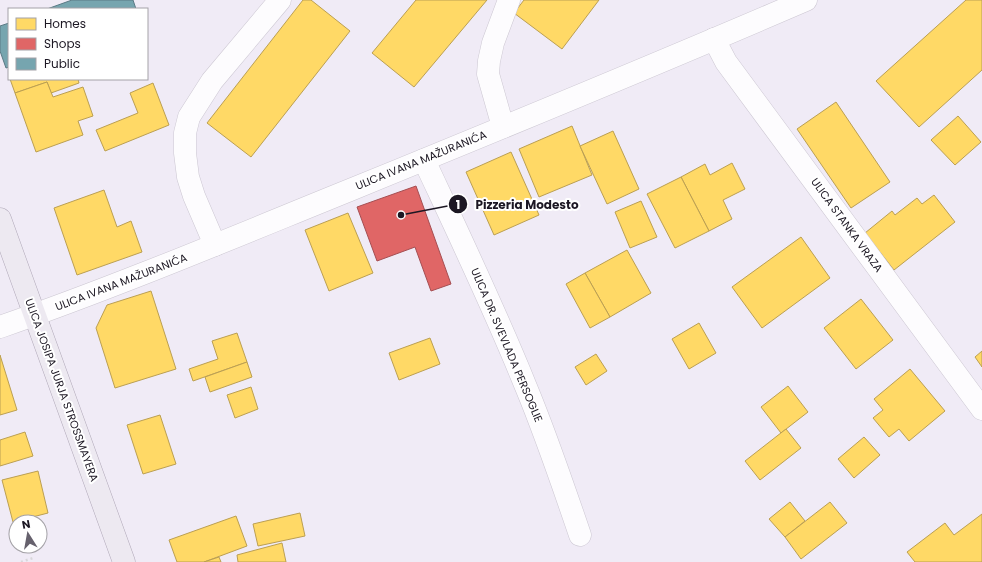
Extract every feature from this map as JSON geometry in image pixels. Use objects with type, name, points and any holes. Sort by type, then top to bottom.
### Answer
[{"type":"main road","name":"ULICA JOSIPA JURJA STROSSMAYERA","points":[[0,219],[124,562]]},
{"type":"street","points":[[216,245],[194,196],[188,177],[185,153],[185,133],[189,117],[212,81],[280,0]]},
{"type":"street","points":[[503,127],[488,74],[493,43],[509,0]]},
{"type":"street","name":"ULICA IVANA MAŽURANIĆA","points":[[0,327],[95,293],[216,245],[714,40],[806,0]]},
{"type":"street","name":"ULICA STANKA VRAZA","points":[[714,40],[726,62],[982,409]]},
{"type":"street","name":"ULICA DR. SVEVLADA PERSOGLIE","points":[[424,160],[501,326],[548,444],[580,535]]},
{"type":"path","points":[[21,562],[33,558]]},
{"type":"building: Homes","points":[[303,0],[311,0],[350,31],[251,157],[207,123]]},
{"type":"building: Homes","points":[[416,0],[487,0],[414,87],[372,53]]},
{"type":"building: Homes","points":[[524,0],[599,0],[562,49],[514,13]]},
{"type":"building: Homes","points":[[966,0],[982,0],[982,70],[919,127],[876,81]]},
{"type":"building: Homes","points":[[10,80],[78,80],[79,83],[51,93],[47,82],[15,93]]},
{"type":"building: Homes","points":[[47,82],[53,97],[83,87],[93,116],[78,121],[83,135],[36,152],[15,93]]},
{"type":"building: Homes","points":[[153,83],[169,125],[105,151],[96,130],[138,113],[130,93]]},
{"type":"building: Homes","points":[[836,102],[890,182],[851,208],[797,129]]},
{"type":"building: Homes","points":[[958,116],[981,142],[955,165],[931,140]]},
{"type":"building: Homes","points":[[572,126],[592,175],[539,197],[519,149]]},
{"type":"building: Homes","points":[[613,131],[639,189],[607,204],[580,146]]},
{"type":"building: Homes","points":[[511,152],[539,215],[494,235],[466,172]]},
{"type":"building: Homes","points":[[732,163],[745,189],[723,200],[732,219],[709,231],[681,177],[705,164],[710,175]]},
{"type":"building: Homes","points":[[681,177],[709,231],[675,248],[647,194]]},
{"type":"building: Homes","points":[[104,190],[117,227],[131,221],[142,252],[77,275],[54,208]]},
{"type":"building: Homes","points":[[934,195],[955,222],[894,270],[865,233],[892,211],[895,215],[917,198],[922,204]]},
{"type":"building: Homes","points":[[641,201],[657,237],[630,248],[615,212]]},
{"type":"building: Homes","points":[[348,213],[373,273],[329,291],[305,230]]},
{"type":"building: Homes","points":[[801,237],[830,278],[762,328],[732,287]]},
{"type":"building: Homes","points":[[627,250],[651,293],[610,317],[585,273]]},
{"type":"building: Homes","points":[[585,273],[610,317],[590,328],[566,284]]},
{"type":"building: Homes","points":[[151,291],[176,369],[115,388],[96,328],[107,305]]},
{"type":"building: Homes","points":[[861,299],[893,340],[856,369],[824,328]]},
{"type":"building: Homes","points":[[699,323],[716,353],[689,369],[672,339]]},
{"type":"building: Homes","points":[[237,333],[247,362],[193,381],[189,369],[218,359],[212,341]]},
{"type":"building: Homes","points":[[430,338],[440,364],[399,380],[389,353]]},
{"type":"building: Homes","points":[[982,351],[982,367],[975,357]]},
{"type":"building: Homes","points":[[596,354],[607,371],[586,385],[575,367]]},
{"type":"building: Homes","points":[[0,355],[17,410],[0,415]]},
{"type":"building: Homes","points":[[247,362],[252,377],[210,392],[205,377]]},
{"type":"building: Homes","points":[[910,369],[945,411],[909,441],[899,429],[889,437],[873,418],[883,410],[874,399]]},
{"type":"building: Homes","points":[[788,386],[808,412],[781,433],[761,407]]},
{"type":"building: Homes","points":[[251,387],[258,409],[235,418],[227,395]]},
{"type":"building: Homes","points":[[160,415],[176,464],[143,474],[127,425]]},
{"type":"building: Homes","points":[[786,429],[801,448],[760,480],[745,461]]},
{"type":"building: Homes","points":[[25,432],[33,456],[0,466],[0,440]]},
{"type":"building: Homes","points":[[864,437],[880,455],[854,478],[838,459]]},
{"type":"building: Homes","points":[[38,471],[48,513],[11,514],[2,480]]},
{"type":"building: Homes","points":[[790,502],[805,521],[785,537],[769,519]]},
{"type":"building: Homes","points":[[830,502],[847,523],[801,559],[785,537]]},
{"type":"building: Homes","points":[[300,513],[305,536],[258,546],[253,524]]},
{"type":"building: Homes","points":[[982,514],[982,562],[915,562],[907,552],[945,523],[954,535]]},
{"type":"building: Homes","points":[[236,516],[247,546],[204,562],[177,562],[169,540]]},
{"type":"building: Homes","points":[[282,543],[286,562],[238,562],[237,555]]},
{"type":"building: Homes","points":[[219,557],[221,562],[204,562]]},
{"type":"building: Shops","points":[[416,186],[451,284],[431,291],[415,247],[377,261],[357,207]]},
{"type":"building: Public","points":[[72,0],[133,0],[136,8],[50,8]]},
{"type":"building: Public","points":[[8,23],[8,67],[6,68],[0,51],[0,26]]},
{"type":"place","name":"Pizzeria Modesto","points":[[401,215]]}]
